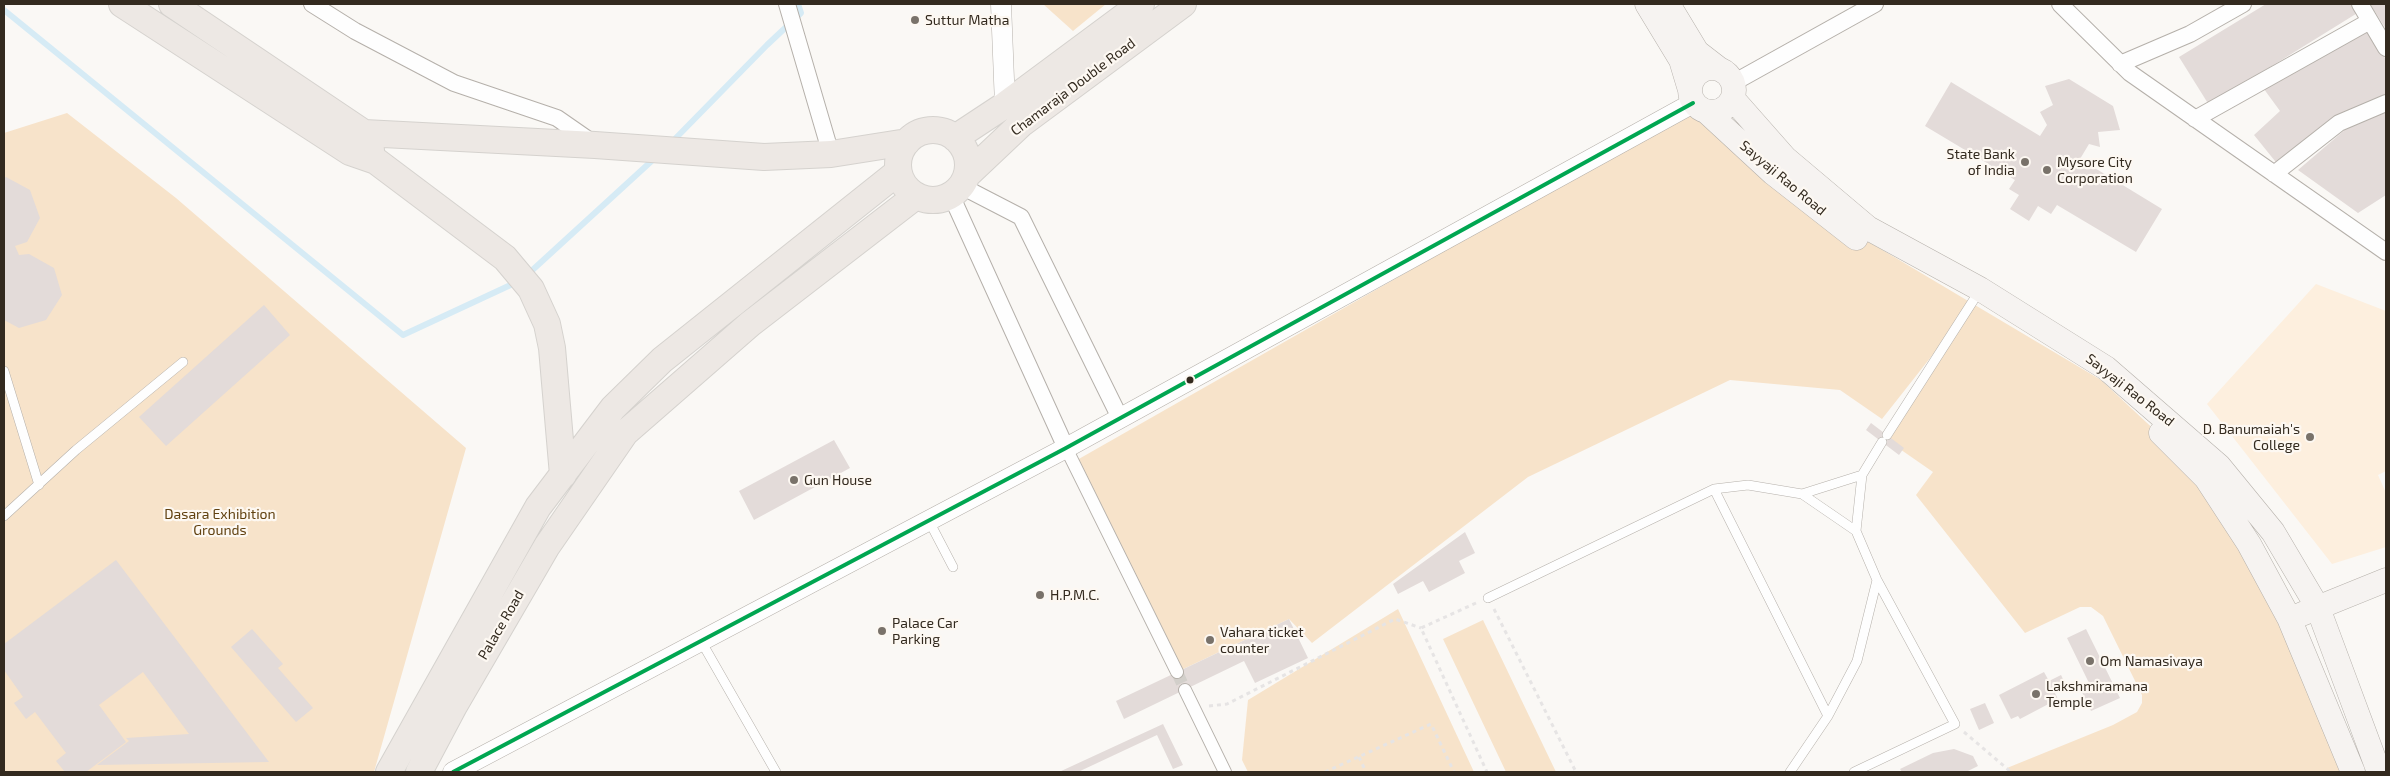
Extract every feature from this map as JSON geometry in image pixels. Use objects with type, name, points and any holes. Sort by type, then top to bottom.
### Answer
[{"type":"main road","points":[[122,4],[357,142],[594,145],[764,157],[831,154],[907,142]]},
{"type":"main road","points":[[172,4],[357,142],[376,161],[505,258],[531,289],[547,324],[552,348],[563,475]]},
{"type":"main road","points":[[955,138],[1005,106],[1141,4]]},
{"type":"main road","name":"Chamaraja Double Road","points":[[960,185],[1021,124],[1183,4]]},
{"type":"main road","name":"Sayyaji Rao Road","points":[[1647,4],[1680,60],[1697,101],[1773,173],[1860,241],[1977,296],[2106,368],[2220,466],[2272,532],[2318,608],[2379,772]]},
{"type":"main road","name":"Sayyaji Rao Road","points":[[1668,4],[1698,52],[1728,84],[1784,158],[1868,228],[1977,296],[2101,380],[2151,423],[2206,478],[2249,544],[2289,618],[2353,772]]},
{"type":"main road","points":[[1706,69],[1728,84],[1722,110],[1697,101],[1695,77],[1700,72],[1706,69]]},
{"type":"main road","points":[[930,130],[943,132],[955,138],[964,148],[968,161],[960,185],[940,200],[928,200],[916,196],[904,186],[898,172],[899,156],[907,142],[917,134],[930,130]]},
{"type":"main road","points":[[389,772],[533,516],[613,408],[662,360],[898,172]]},
{"type":"main road","name":"Palace Road","points":[[418,772],[547,546],[625,433],[750,324],[916,196]]},
{"type":"main road","points":[[2289,618],[2386,580]]},
{"type":"street","points":[[312,4],[356,32],[454,83],[557,118],[594,145]]},
{"type":"street","points":[[787,4],[831,154]]},
{"type":"street","points":[[1001,4],[1005,106]]},
{"type":"street","points":[[1728,84],[1875,4]]},
{"type":"street","points":[[2060,4],[2130,73],[2386,252]]},
{"type":"street","points":[[2120,64],[2190,34],[2243,4]]},
{"type":"street","points":[[2360,4],[2386,48]]},
{"type":"street","points":[[2195,119],[2370,21]]},
{"type":"street","points":[[453,772],[1066,448],[1697,101]]},
{"type":"street","points":[[2274,174],[2339,123],[2386,103]]},
{"type":"street","points":[[960,185],[1021,217],[1120,418]]},
{"type":"street","points":[[960,185],[1066,448],[1177,672]]},
{"type":"street","points":[[1185,690],[1225,772]]},
{"type":"lane","points":[[1854,772],[1955,724],[1877,580],[1856,531],[1862,475],[1977,296]]},
{"type":"lane","points":[[4,516],[123,410],[183,362]]},
{"type":"lane","points":[[4,371],[39,485]]},
{"type":"lane","points":[[1802,494],[1862,475]]},
{"type":"lane","points":[[1488,598],[1714,489],[1748,485],[1802,494],[1856,531]]},
{"type":"lane","points":[[1714,489],[1828,716]]},
{"type":"lane","points":[[929,521],[953,567]]},
{"type":"lane","points":[[1790,772],[1828,716],[1857,662],[1877,580]]},
{"type":"lane","points":[[701,641],[776,772]]},
{"type":"path","points":[[1421,628],[1488,598],[1576,772]]},
{"type":"path","points":[[1194,708],[1227,704],[1396,618],[1421,628],[1487,772]]},
{"type":"path","points":[[1325,772],[1431,724],[1454,772]]},
{"type":"path","points":[[1955,724],[2011,772]]},
{"type":"path","points":[[1359,757],[1366,772]]},
{"type":"shaded area","name":"D. Banumaiah's College","points":[[2316,284],[2386,311],[2386,471],[2378,475],[2386,493],[2386,547],[2332,564],[2207,404]]},
{"type":"green space","points":[[1043,4],[1106,4],[1073,31]]},
{"type":"green space","points":[[1697,107],[1837,223],[2101,380],[2206,478],[2249,544],[2348,772],[2009,772],[2007,768],[2113,725],[2137,712],[2142,703],[2142,695],[2103,616],[2091,607],[2080,607],[2025,633],[1916,495],[1933,472],[1884,438],[1968,310],[1882,419],[1840,390],[1730,380],[1528,477],[1312,643],[1289,619],[1177,672],[1077,460]]},
{"type":"green space","name":"Dasara Exhibition Grounds","points":[[67,113],[176,198],[466,448],[374,772],[4,772],[4,133]]},
{"type":"green space","points":[[1398,609],[1474,772],[1248,772],[1242,760],[1248,700]]},
{"type":"green space","points":[[1483,620],[1556,772],[1506,772],[1443,639]]},
{"type":"building","points":[[2266,4],[2354,4],[2359,12],[2209,105],[2179,57]]},
{"type":"building","points":[[2370,4],[2386,4],[2386,29]]},
{"type":"building","points":[[2368,27],[2386,60],[2386,96],[2279,166],[2254,135],[2280,111],[2261,85]]},
{"type":"building","name":"Mysore City Corporation","points":[[2069,79],[2113,106],[2120,130],[2098,132],[2100,147],[2089,144],[2080,159],[2162,209],[2136,252],[2057,205],[2051,214],[2038,206],[2029,221],[2010,209],[2019,195],[2009,189],[2015,180],[1925,126],[1951,82],[2040,136],[2047,125],[2040,112],[2053,105],[2045,86]]},
{"type":"building","points":[[2386,112],[2386,195],[2358,213],[2298,170],[2347,128]]},
{"type":"building","points":[[6,177],[30,190],[40,218],[27,242],[15,246],[19,255],[29,254],[54,268],[62,295],[46,320],[19,328],[4,320],[4,178]]},
{"type":"building","points":[[264,305],[290,335],[166,446],[139,417]]},
{"type":"building","points":[[1871,423],[1904,448],[1899,455],[1866,430]]},
{"type":"building","name":"Gun House","points":[[834,440],[850,468],[754,520],[739,491]]},
{"type":"building","points":[[1465,532],[1475,553],[1459,561],[1465,573],[1429,592],[1423,581],[1398,594],[1393,584]]},
{"type":"building","points":[[116,560],[269,762],[97,765],[129,741],[126,738],[189,734],[143,672],[99,705],[126,742],[86,772],[65,772],[56,761],[66,753],[35,712],[26,719],[14,703],[23,697],[4,670],[4,644]]},
{"type":"building","points":[[1289,619],[1308,658],[1255,683],[1244,661],[1124,719],[1116,701]]},
{"type":"building","points":[[252,629],[283,664],[278,668],[313,708],[296,722],[231,647]]},
{"type":"building","name":"Om Namasivaya","points":[[2086,629],[2120,698],[2091,711],[2080,688],[2089,683],[2067,638]]},
{"type":"building","points":[[2044,672],[2049,681],[2061,675],[2067,687],[2055,693],[2058,699],[2020,719],[2018,716],[2011,719],[1999,695]]},
{"type":"building","points":[[1985,703],[1994,723],[1979,730],[1970,709]]},
{"type":"building","points":[[1163,724],[1183,765],[1173,769],[1157,735],[1078,772],[1059,772]]},
{"type":"building","points":[[1954,749],[1973,756],[1978,766],[1966,772],[1902,772],[1900,769],[1933,753]]},
{"type":"waterway","points":[[671,143],[801,13],[798,4]]},
{"type":"waterway","points":[[4,10],[403,335],[517,282]]},
{"type":"waterway","points":[[527,275],[656,157]]},
{"type":"tunnel","points":[[1177,672],[1185,690]]},
{"type":"transit line","points":[[453,772],[1066,448],[1693,103]]},
{"type":"place","name":"Suttur Matha","points":[[915,20]]},
{"type":"place","name":"State Bank of India","points":[[2025,162]]},
{"type":"place","name":"Mysore City Corporation","points":[[2047,170]]},
{"type":"place","name":"D. Banumaiah's College","points":[[2310,437]]},
{"type":"place","name":"Gun House","points":[[794,480]]},
{"type":"place","name":"H.P.M.C.","points":[[1040,595]]},
{"type":"place","name":"Palace Car Parking","points":[[882,631]]},
{"type":"place","name":"Vahara ticket counter","points":[[1210,640]]},
{"type":"place","name":"Om Namasivaya","points":[[2090,661]]},
{"type":"place","name":"Lakshmiramana Temple","points":[[2036,694]]}]
